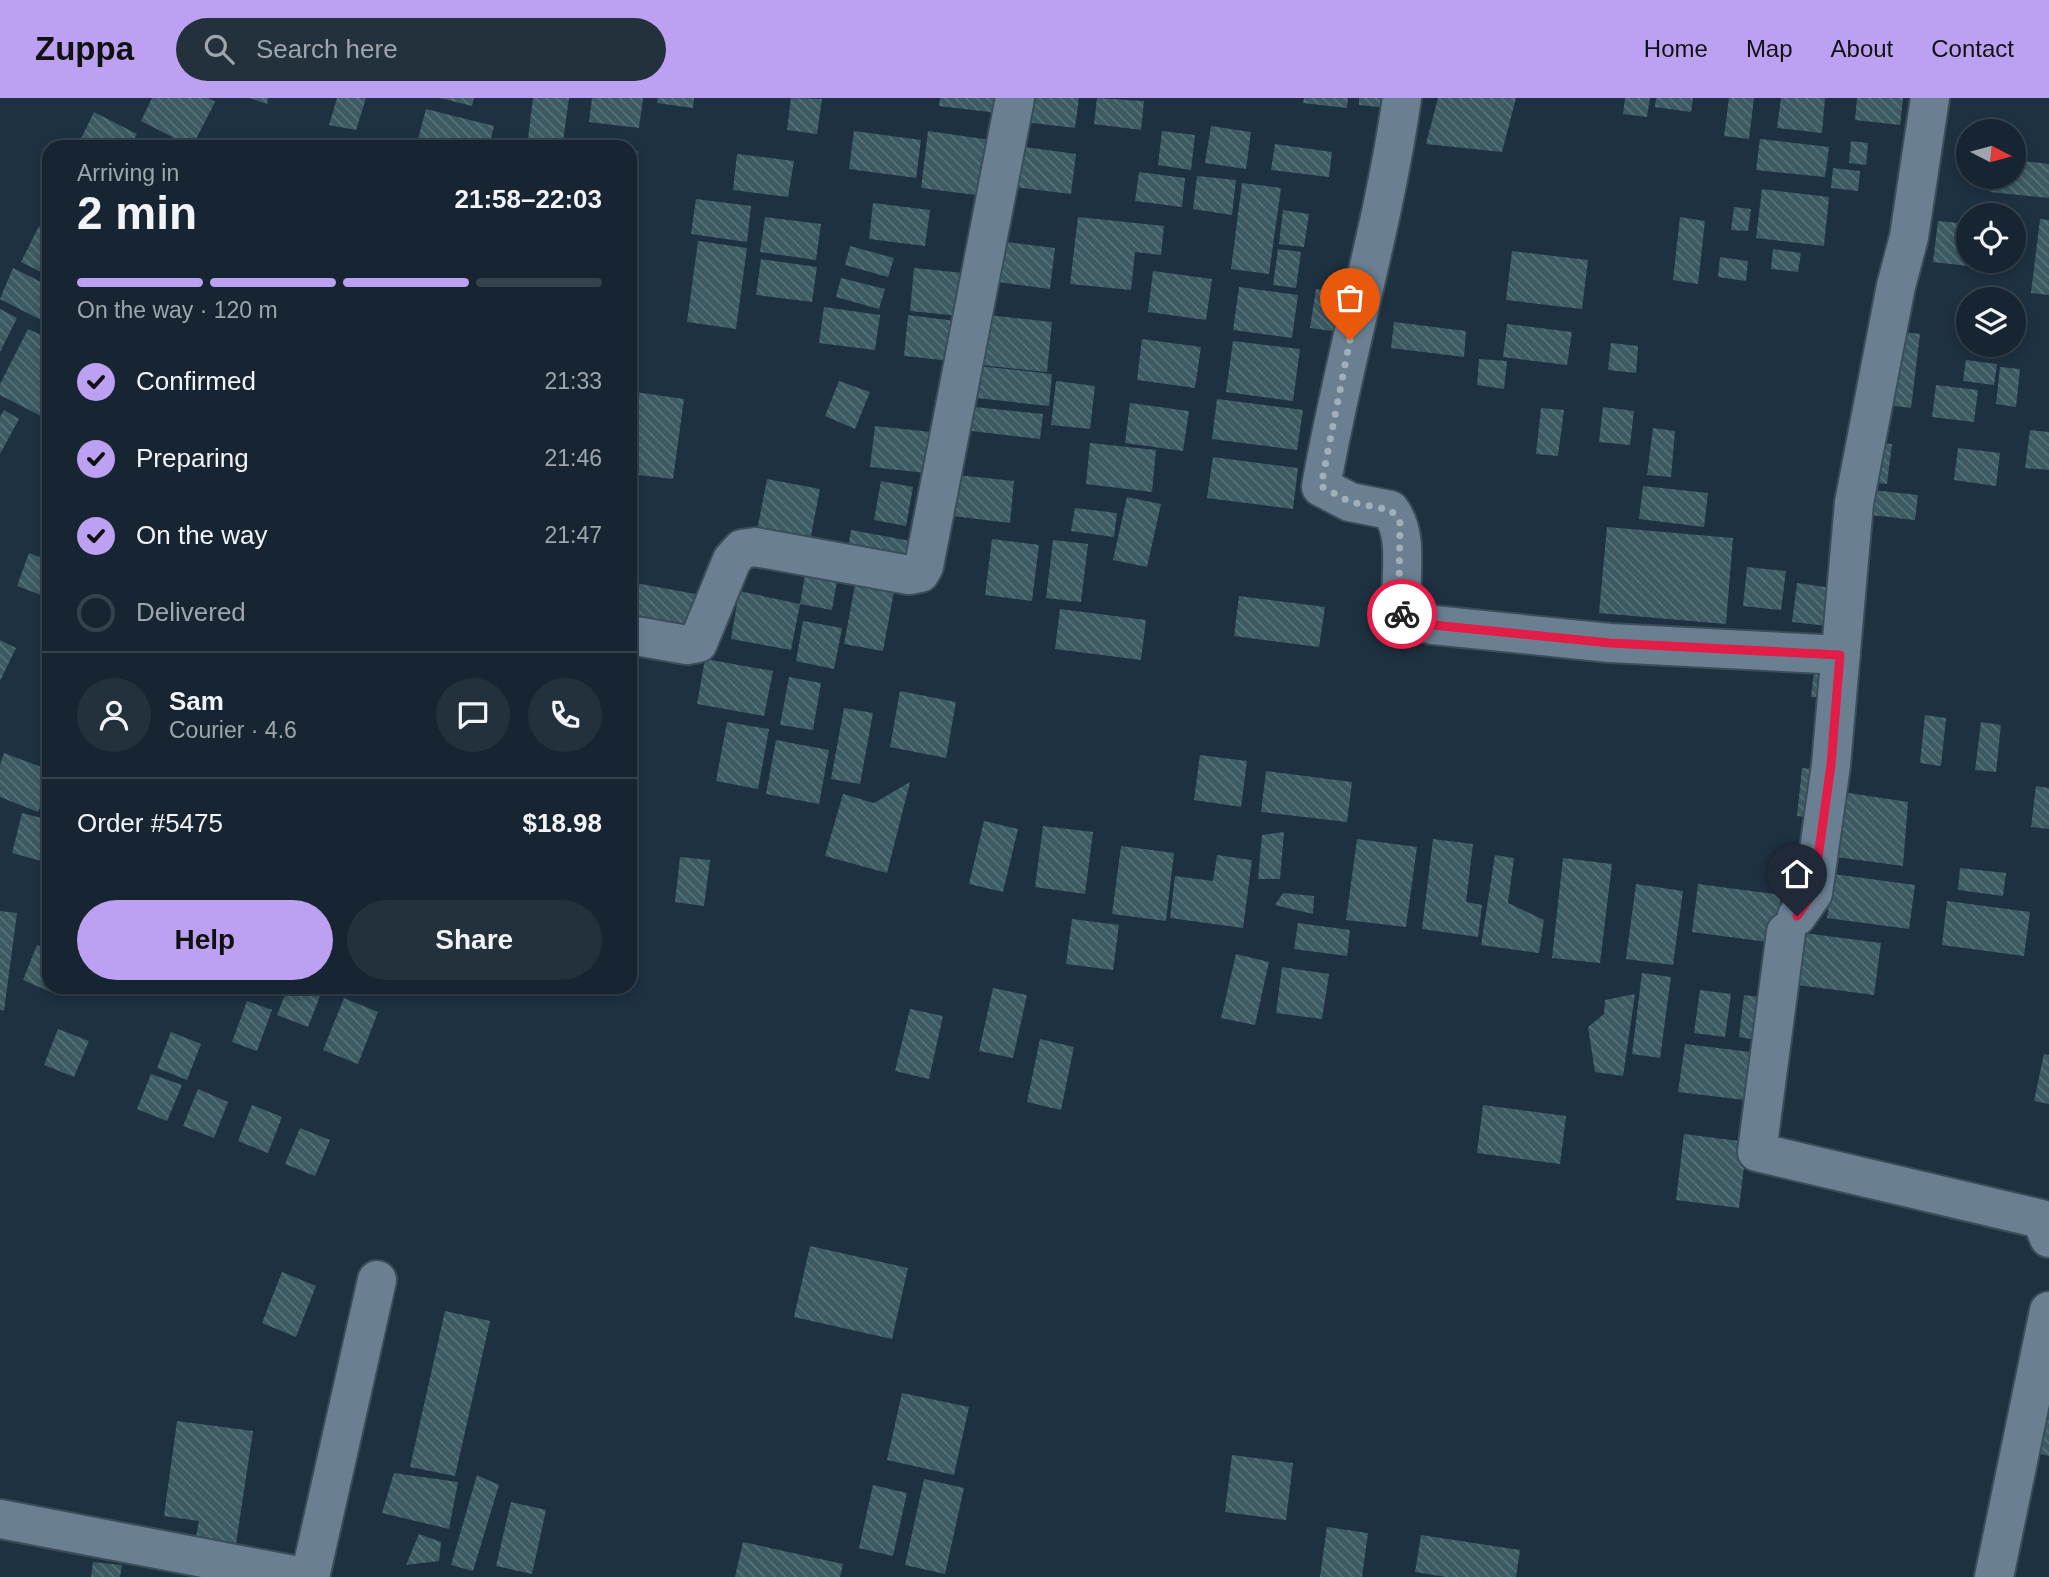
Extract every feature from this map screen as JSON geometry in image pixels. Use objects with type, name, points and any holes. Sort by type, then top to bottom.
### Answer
[{"type":"street","points":[[637,636],[687,645],[698,643],[732,560],[742,549],[755,547],[909,575],[920,573],[924,566],[1015,98]]},
{"type":"street","points":[[1402,98],[1394,153],[1337,393],[1321,486],[1350,502],[1391,510],[1400,523],[1399,589],[1402,615],[1433,625],[1610,643],[1840,655]]},
{"type":"street","points":[[1930,98],[1909,237],[1896,286],[1854,503],[1831,765],[1813,893],[1792,924],[1757,1152],[2042,1219],[2049,1238]]},
{"type":"street","points":[[310,1577],[377,1280]]},
{"type":"street","points":[[1994,1577],[2049,1311]]},
{"type":"street","points":[[0,1519],[303,1577]]},
{"type":"building","points":[[152,98],[208,98],[215,102],[196,140],[178,140],[141,121]]},
{"type":"building","points":[[250,98],[268,98],[267,104]]},
{"type":"building","points":[[337,98],[366,98],[356,130],[329,125]]},
{"type":"building","points":[[440,98],[474,98],[472,106]]},
{"type":"building","points":[[533,98],[569,98],[563,140],[528,140]]},
{"type":"building","points":[[592,98],[643,98],[639,128],[589,122]]},
{"type":"building","points":[[658,98],[694,98],[693,108],[657,103]]},
{"type":"building","points":[[791,98],[822,99],[817,134],[787,130]]},
{"type":"building","points":[[940,98],[1000,98],[998,113],[939,106]]},
{"type":"building","points":[[1027,98],[1079,98],[1075,128],[1024,122]]},
{"type":"building","points":[[1097,98],[1144,101],[1141,130],[1094,124]]},
{"type":"building","points":[[1304,98],[1348,98],[1347,108],[1303,103]]},
{"type":"building","points":[[1359,98],[1391,98],[1389,108],[1359,105]]},
{"type":"building","points":[[1438,98],[1516,98],[1502,152],[1426,144]]},
{"type":"building","points":[[1625,98],[1650,98],[1647,117],[1623,114]]},
{"type":"building","points":[[1656,98],[1693,98],[1691,112],[1655,107]]},
{"type":"building","points":[[1729,98],[1754,98],[1749,139],[1724,136]]},
{"type":"building","points":[[1781,98],[1825,98],[1822,133],[1777,128]]},
{"type":"building","points":[[1857,98],[1903,98],[1900,125],[1855,120]]},
{"type":"building","points":[[426,109],[494,126],[491,140],[418,140]]},
{"type":"building","points":[[94,112],[137,134],[134,140],[80,140]]},
{"type":"building","points":[[1211,126],[1251,132],[1246,169],[1205,163]]},
{"type":"building","points":[[854,131],[921,140],[916,178],[849,169]]},
{"type":"building","points":[[928,131],[991,140],[984,196],[921,188]]},
{"type":"building","points":[[1162,131],[1195,135],[1191,170],[1158,165]]},
{"type":"building","points":[[1760,139],[1829,147],[1825,177],[1756,170]]},
{"type":"building","points":[[1851,141],[1868,143],[1866,165],[1849,163]]},
{"type":"building","points":[[1275,144],[1332,152],[1329,177],[1271,170]]},
{"type":"building","points":[[1011,145],[1076,154],[1071,194],[1007,186]]},
{"type":"building","points":[[737,154],[794,161],[788,197],[733,190]]},
{"type":"building","points":[[2026,161],[2049,164],[2049,198],[1990,192],[1990,189],[2026,189]]},
{"type":"building","points":[[1833,168],[1860,171],[1858,191],[1831,188]]},
{"type":"building","points":[[1139,172],[1185,178],[1182,207],[1135,201]]},
{"type":"building","points":[[1197,176],[1236,180],[1232,215],[1193,209]]},
{"type":"building","points":[[1242,183],[1281,188],[1269,274],[1231,269]]},
{"type":"building","points":[[1762,189],[1829,197],[1824,246],[1756,238]]},
{"type":"building","points":[[696,199],[751,206],[747,242],[691,234]]},
{"type":"building","points":[[873,203],[930,210],[925,246],[869,239]]},
{"type":"building","points":[[1734,207],[1751,209],[1748,231],[1731,230]]},
{"type":"building","points":[[1283,210],[1309,214],[1304,247],[1279,244]]},
{"type":"building","points":[[765,217],[821,224],[816,260],[760,252]]},
{"type":"building","points":[[1078,217],[1164,226],[1161,255],[1135,252],[1131,290],[1070,284]]},
{"type":"building","points":[[1680,217],[1705,221],[1698,284],[1673,280]]},
{"type":"building","points":[[2040,219],[2049,220],[2049,295],[2031,293]]},
{"type":"building","points":[[1938,221],[1956,223],[1956,265],[1933,262]]},
{"type":"building","points":[[39,226],[42,228],[42,272],[21,262]]},
{"type":"building","points":[[698,241],[747,248],[736,329],[687,322]]},
{"type":"building","points":[[997,241],[1055,248],[1050,289],[991,281]]},
{"type":"building","points":[[850,246],[894,258],[888,277],[845,265]]},
{"type":"building","points":[[1278,249],[1301,252],[1296,288],[1273,285]]},
{"type":"building","points":[[1773,249],[1801,253],[1798,272],[1771,269]]},
{"type":"building","points":[[1512,251],[1588,260],[1582,309],[1506,300]]},
{"type":"building","points":[[1720,257],[1748,261],[1746,281],[1718,277]]},
{"type":"building","points":[[761,259],[817,267],[812,302],[756,295]]},
{"type":"building","points":[[13,268],[42,282],[42,320],[0,299]]},
{"type":"building","points":[[914,268],[974,274],[970,317],[910,311]]},
{"type":"building","points":[[1153,271],[1212,279],[1206,320],[1148,312]]},
{"type":"building","points":[[841,278],[885,289],[879,309],[836,297]]},
{"type":"building","points":[[1239,287],[1298,295],[1292,338],[1233,330]]},
{"type":"building","points":[[1316,289],[1346,292],[1341,332],[1310,328]]},
{"type":"building","points":[[824,307],[880,315],[875,350],[819,343]]},
{"type":"building","points":[[0,309],[17,318],[0,352]]},
{"type":"building","points":[[978,314],[1052,322],[1047,372],[972,364]]},
{"type":"building","points":[[908,315],[956,321],[951,361],[904,356]]},
{"type":"building","points":[[1394,322],[1466,331],[1464,357],[1391,348]]},
{"type":"building","points":[[1507,324],[1572,332],[1567,365],[1503,357]]},
{"type":"building","points":[[28,329],[42,336],[41,416],[0,395],[0,384]]},
{"type":"building","points":[[1896,331],[1920,334],[1911,408],[1887,405]]},
{"type":"building","points":[[1142,339],[1201,347],[1195,388],[1137,380]]},
{"type":"building","points":[[1233,341],[1300,349],[1293,401],[1226,392]]},
{"type":"building","points":[[1611,343],[1638,346],[1636,373],[1608,370]]},
{"type":"building","points":[[1479,359],[1507,361],[1504,389],[1477,385]]},
{"type":"building","points":[[1966,360],[1997,364],[1994,385],[1963,381]]},
{"type":"building","points":[[970,365],[1052,374],[1049,406],[967,397]]},
{"type":"building","points":[[2000,367],[2020,369],[2016,407],[1996,404]]},
{"type":"building","points":[[839,381],[870,392],[855,429],[825,416]]},
{"type":"building","points":[[1056,381],[1095,386],[1090,429],[1051,425]]},
{"type":"building","points":[[1936,385],[1978,390],[1974,422],[1932,417]]},
{"type":"building","points":[[637,392],[684,399],[673,479],[637,475]]},
{"type":"building","points":[[1217,399],[1303,410],[1297,450],[1212,439]]},
{"type":"building","points":[[1130,403],[1189,411],[1183,451],[1125,443]]},
{"type":"building","points":[[957,405],[1043,414],[1040,439],[955,429]]},
{"type":"building","points":[[1603,407],[1634,411],[1630,445],[1599,442]]},
{"type":"building","points":[[1541,408],[1564,410],[1558,456],[1536,454]]},
{"type":"building","points":[[4,410],[19,419],[0,454],[0,417]]},
{"type":"building","points":[[875,426],[941,433],[936,474],[870,467]]},
{"type":"building","points":[[1653,428],[1675,431],[1671,477],[1647,475]]},
{"type":"building","points":[[2030,430],[2049,432],[2049,470],[2025,468]]},
{"type":"building","points":[[1872,442],[1892,444],[1887,484],[1867,482]]},
{"type":"building","points":[[1090,443],[1156,450],[1152,492],[1086,484]]},
{"type":"building","points":[[1958,448],[2000,453],[1996,486],[1954,480]]},
{"type":"building","points":[[1213,457],[1298,468],[1293,509],[1207,498]]},
{"type":"building","points":[[948,474],[1014,481],[1010,523],[944,515]]},
{"type":"building","points":[[767,479],[820,489],[809,546],[756,536]]},
{"type":"building","points":[[881,481],[913,487],[906,526],[874,520]]},
{"type":"building","points":[[1643,486],[1708,493],[1704,527],[1639,519]]},
{"type":"building","points":[[1873,490],[1918,495],[1915,520],[1870,515]]},
{"type":"building","points":[[1127,497],[1161,504],[1147,567],[1113,560]]},
{"type":"building","points":[[1075,508],[1117,513],[1114,537],[1071,531]]},
{"type":"building","points":[[1607,527],[1733,538],[1726,624],[1599,613]]},
{"type":"building","points":[[851,530],[911,541],[905,570],[846,559]]},
{"type":"building","points":[[992,539],[1039,545],[1032,601],[985,595]]},
{"type":"building","points":[[1053,540],[1088,544],[1081,602],[1046,598]]},
{"type":"building","points":[[29,553],[42,558],[42,595],[17,586]]},
{"type":"building","points":[[808,557],[840,563],[832,610],[800,604]]},
{"type":"building","points":[[1747,567],[1786,571],[1781,610],[1743,606]]},
{"type":"building","points":[[856,579],[895,586],[883,651],[844,644]]},
{"type":"building","points":[[637,583],[701,595],[694,635],[637,624]]},
{"type":"building","points":[[1797,583],[1832,588],[1828,626],[1792,622]]},
{"type":"building","points":[[739,591],[800,604],[791,650],[731,639]]},
{"type":"building","points":[[1239,596],[1325,607],[1319,647],[1234,636]]},
{"type":"building","points":[[1060,609],[1146,620],[1141,660],[1055,649]]},
{"type":"building","points":[[803,621],[842,628],[834,669],[796,661]]},
{"type":"building","points":[[0,640],[16,648],[0,681]]},
{"type":"building","points":[[705,659],[773,671],[764,716],[697,704]]},
{"type":"building","points":[[1815,662],[1832,699],[1811,697]]},
{"type":"building","points":[[789,677],[821,683],[813,730],[780,725]]},
{"type":"building","points":[[900,691],[956,702],[946,758],[890,747]]},
{"type":"building","points":[[844,708],[873,713],[860,784],[831,779]]},
{"type":"building","points":[[1925,715],[1946,718],[1941,766],[1920,763]]},
{"type":"building","points":[[727,722],[769,729],[758,789],[716,781]]},
{"type":"building","points":[[1981,722],[2001,725],[1996,772],[1975,770]]},
{"type":"building","points":[[776,740],[829,750],[819,804],[766,794]]},
{"type":"building","points":[[4,753],[42,767],[42,802],[38,812],[0,797],[0,765]]},
{"type":"building","points":[[1200,755],[1247,761],[1241,807],[1194,800]]},
{"type":"building","points":[[1802,768],[1824,770],[1818,818],[1797,816]]},
{"type":"building","points":[[1266,771],[1352,782],[1347,822],[1261,812]]},
{"type":"building","points":[[910,782],[887,873],[825,856],[843,794],[874,803]]},
{"type":"building","points":[[2036,786],[2049,788],[2049,829],[2031,827]]},
{"type":"building","points":[[1842,792],[1908,802],[1903,866],[1836,857]]},
{"type":"building","points":[[22,813],[42,818],[42,861],[12,853]]},
{"type":"building","points":[[984,821],[1018,829],[1003,892],[969,884]]},
{"type":"building","points":[[1043,826],[1093,832],[1085,894],[1035,887]]},
{"type":"building","points":[[1284,832],[1280,879],[1258,879],[1262,835]]},
{"type":"building","points":[[1357,839],[1417,847],[1406,927],[1346,920]]},
{"type":"building","points":[[1433,839],[1473,844],[1466,902],[1482,905],[1478,937],[1422,929]]},
{"type":"building","points":[[1121,846],[1174,853],[1166,921],[1112,914]]},
{"type":"building","points":[[1217,855],[1252,860],[1243,928],[1170,918],[1175,876],[1213,881]]},
{"type":"building","points":[[1495,855],[1514,858],[1508,903],[1544,920],[1539,953],[1481,945]]},
{"type":"building","points":[[680,857],[710,860],[704,906],[675,902]]},
{"type":"building","points":[[1563,858],[1612,864],[1600,963],[1552,958]]},
{"type":"building","points":[[1960,868],[2006,873],[2003,896],[1958,890]]},
{"type":"building","points":[[1833,874],[1915,885],[1909,929],[1827,918]]},
{"type":"building","points":[[1636,884],[1683,891],[1673,965],[1626,959]]},
{"type":"building","points":[[1698,884],[1781,895],[1775,943],[1692,932]]},
{"type":"building","points":[[1283,893],[1314,896],[1313,914],[1275,905]]},
{"type":"building","points":[[1947,901],[2030,912],[2024,956],[1942,945]]},
{"type":"building","points":[[0,911],[17,913],[4,1011],[0,1010]]},
{"type":"building","points":[[1072,919],[1119,925],[1113,970],[1066,964]]},
{"type":"building","points":[[1298,923],[1350,930],[1347,956],[1294,949]]},
{"type":"building","points":[[1796,932],[1881,943],[1874,995],[1790,984]]},
{"type":"building","points":[[37,945],[42,947],[42,988],[23,980]]},
{"type":"building","points":[[1236,954],[1269,962],[1255,1025],[1221,1018]]},
{"type":"building","points":[[1282,967],[1329,974],[1322,1019],[1276,1013]]},
{"type":"building","points":[[1642,973],[1671,977],[1660,1058],[1632,1054]]},
{"type":"building","points":[[993,988],[1027,995],[1013,1058],[979,1051]]},
{"type":"building","points":[[1700,990],[1731,994],[1725,1037],[1694,1033]]},
{"type":"building","points":[[285,994],[321,994],[308,1027],[277,1015]]},
{"type":"building","points":[[1635,994],[1623,1076],[1595,1072],[1588,1027],[1604,1014],[1605,1000]]},
{"type":"building","points":[[1744,995],[1774,999],[1768,1042],[1739,1037]]},
{"type":"building","points":[[344,998],[378,1012],[358,1064],[323,1050]]},
{"type":"building","points":[[247,1001],[272,1010],[257,1051],[232,1042]]},
{"type":"building","points":[[910,1009],[943,1016],[929,1079],[895,1071]]},
{"type":"building","points":[[58,1029],[89,1041],[74,1077],[44,1065]]},
{"type":"building","points":[[171,1032],[201,1044],[187,1080],[157,1068]]},
{"type":"building","points":[[1040,1039],[1074,1047],[1061,1110],[1027,1102]]},
{"type":"building","points":[[1685,1044],[1767,1054],[1761,1102],[1678,1092]]},
{"type":"building","points":[[2044,1054],[2049,1055],[2049,1104],[2034,1101]]},
{"type":"building","points":[[151,1074],[182,1085],[167,1121],[137,1109]]},
{"type":"building","points":[[198,1089],[228,1102],[214,1138],[183,1126]]},
{"type":"building","points":[[252,1105],[282,1117],[268,1153],[238,1141]]},
{"type":"building","points":[[1483,1105],[1566,1116],[1560,1164],[1477,1153]]},
{"type":"building","points":[[300,1128],[330,1140],[315,1176],[285,1164]]},
{"type":"building","points":[[1684,1134],[1747,1142],[1739,1208],[1676,1200]]},
{"type":"building","points":[[810,1246],[908,1268],[892,1339],[794,1317]]},
{"type":"building","points":[[282,1272],[316,1286],[296,1337],[262,1323]]},
{"type":"building","points":[[445,1311],[490,1321],[455,1476],[410,1467]]},
{"type":"building","points":[[902,1393],[969,1407],[954,1475],[887,1460]]},
{"type":"building","points":[[2049,1402],[2049,1456],[2024,1450]]},
{"type":"building","points":[[177,1421],[253,1431],[235,1550],[195,1542],[199,1521],[164,1516]]},
{"type":"building","points":[[1232,1455],[1293,1463],[1286,1520],[1225,1512]]},
{"type":"building","points":[[394,1473],[458,1482],[449,1529],[382,1513]]},
{"type":"building","points":[[477,1475],[499,1485],[473,1571],[451,1565]]},
{"type":"building","points":[[924,1479],[964,1488],[945,1574],[905,1565]]},
{"type":"building","points":[[873,1485],[907,1493],[893,1556],[859,1548]]},
{"type":"building","points":[[511,1502],[546,1510],[532,1574],[496,1566]]},
{"type":"building","points":[[1327,1527],[1368,1533],[1362,1577],[1320,1577]]},
{"type":"building","points":[[419,1534],[441,1542],[439,1561],[406,1565]]},
{"type":"building","points":[[1421,1535],[1520,1550],[1516,1577],[1446,1577],[1415,1572]]},
{"type":"building","points":[[743,1542],[843,1564],[840,1577],[735,1577]]},
{"type":"building","points":[[93,1562],[122,1565],[120,1577],[91,1577]]},
{"type":"way so far","points":[[1350,340],[1337,393],[1321,486],[1350,502],[1391,510],[1400,523],[1399,589],[1402,614]]},
{"type":"route","points":[[1402,614],[1411,620],[1433,625],[1610,643],[1840,655],[1831,765],[1813,893],[1797,916]]}]
